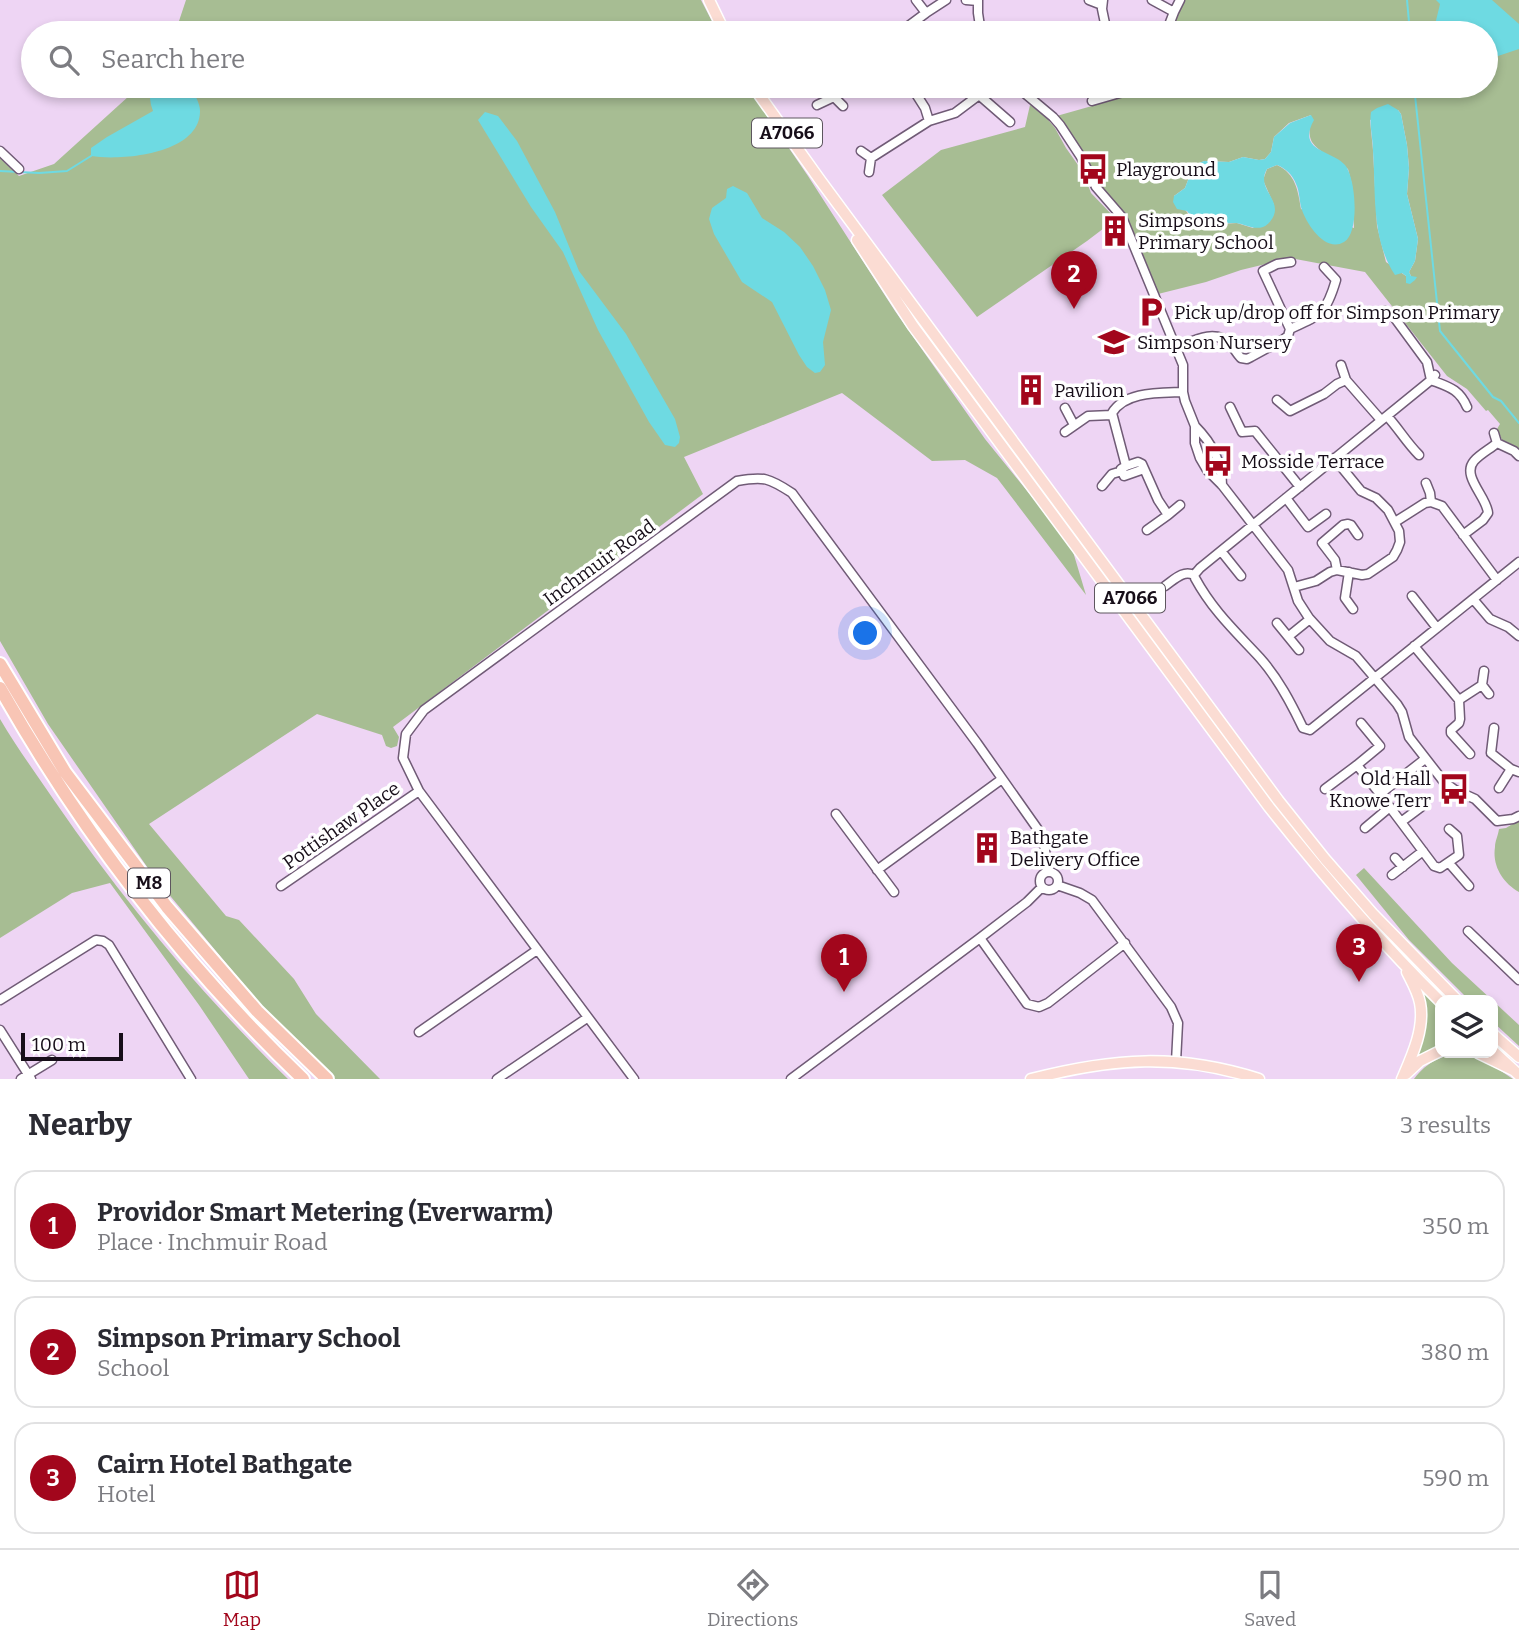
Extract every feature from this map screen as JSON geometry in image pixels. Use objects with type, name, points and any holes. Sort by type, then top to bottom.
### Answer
[{"type":"highway","name":"M8","points":[[0,664],[65,772],[167,907],[257,1011],[327,1079]]},
{"type":"highway","name":"M8","points":[[0,688],[57,780],[110,858],[184,953],[257,1034],[303,1079]]},
{"type":"main road","points":[[709,0],[719,21]]},
{"type":"main road","name":"A7066","points":[[761,98],[1278,800],[1373,914],[1452,995]]},
{"type":"main road","name":"A7066","points":[[820,180],[913,326],[1253,785],[1364,922],[1435,996]]},
{"type":"main road","name":"A7066","points":[[1403,1077],[1421,1023],[1421,1004],[1404,965]]},
{"type":"main road","points":[[1498,1038],[1519,1057]]},
{"type":"main road","name":"A7066","points":[[1403,1077],[1420,1060],[1435,1053]]},
{"type":"main road","points":[[1498,1056],[1516,1073]]},
{"type":"main road","points":[[1488,1058],[1516,1073]]},
{"type":"main road","points":[[1031,1079],[1068,1069],[1124,1061],[1176,1062],[1228,1070],[1259,1079]]},
{"type":"street","points":[[916,0],[926,13]]},
{"type":"street","points":[[915,21],[946,0]]},
{"type":"street","points":[[966,0],[978,0],[979,21]]},
{"type":"street","points":[[1089,0],[1102,2],[1105,21]]},
{"type":"street","points":[[1152,0],[1174,12]]},
{"type":"street","points":[[1170,21],[1180,0]]},
{"type":"street","points":[[817,105],[832,98]]},
{"type":"street","points":[[835,98],[843,106]]},
{"type":"street","points":[[919,98],[929,121]]},
{"type":"street","points":[[869,172],[871,158],[929,121],[956,113],[975,98]]},
{"type":"street","points":[[982,98],[1010,122]]},
{"type":"street","points":[[1031,98],[1060,125],[1096,187],[1122,217],[1183,367],[1183,392],[1195,426],[1195,443],[1211,476],[1222,485],[1290,573],[1298,601],[1310,619],[1330,641],[1356,656],[1397,704],[1409,737],[1449,786],[1475,799],[1497,821],[1519,816]]},
{"type":"street","points":[[1092,101],[1100,98]]},
{"type":"street","points":[[970,102],[976,110]]},
{"type":"street","points":[[0,151],[19,169]]},
{"type":"street","points":[[861,151],[871,158]]},
{"type":"street","points":[[1176,348],[1200,338],[1218,337],[1230,344],[1241,358],[1247,359],[1287,337],[1290,329],[1263,271],[1277,264],[1291,262]]},
{"type":"street","points":[[1290,329],[1315,318],[1323,310],[1336,279],[1324,267]]},
{"type":"street","points":[[1258,286],[1268,282]]},
{"type":"street","points":[[1385,311],[1391,313],[1427,362],[1433,377],[1453,388],[1467,407]]},
{"type":"street","points":[[1341,365],[1346,380],[1384,418],[1396,426],[1406,443],[1419,455]]},
{"type":"street","points":[[1194,575],[1433,377]]},
{"type":"street","points":[[1277,400],[1290,411],[1346,380]]},
{"type":"street","points":[[1124,468],[1113,411],[1129,400],[1147,394],[1183,392]]},
{"type":"street","points":[[1230,407],[1242,432],[1255,430],[1300,487]]},
{"type":"street","points":[[1065,408],[1074,425]]},
{"type":"street","points":[[1065,432],[1088,416],[1112,415]]},
{"type":"street","points":[[1195,426],[1212,447],[1220,466],[1222,485]]},
{"type":"street","points":[[1494,433],[1497,443],[1519,456]]},
{"type":"street","points":[[1463,535],[1488,513],[1486,502],[1472,480],[1471,467],[1474,461],[1497,443]]},
{"type":"street","points":[[1294,587],[1316,581],[1337,570],[1368,574],[1393,557],[1400,542],[1395,522],[1382,503],[1361,491],[1334,458]]},
{"type":"street","points":[[1102,486],[1109,473],[1140,462],[1168,515]]},
{"type":"street","name":"Inchmuir Road","points":[[631,1078],[419,791],[403,758],[406,734],[425,710],[737,481],[769,479],[792,493],[1039,831],[1045,849],[1047,872]]},
{"type":"street","points":[[1426,483],[1431,502]]},
{"type":"street","points":[[1286,498],[1308,527],[1326,514]]},
{"type":"street","points":[[1395,522],[1425,503],[1442,506],[1497,580]]},
{"type":"street","points":[[1147,530],[1180,506]]},
{"type":"street","points":[[1337,570],[1335,559],[1322,542],[1348,524],[1358,535]]},
{"type":"street","points":[[1221,551],[1241,576]]},
{"type":"street","points":[[1165,586],[1184,573],[1194,575],[1210,604],[1269,670],[1303,727],[1310,730],[1519,562]]},
{"type":"street","points":[[1349,572],[1345,598],[1353,609]]},
{"type":"street","points":[[1412,596],[1437,628]]},
{"type":"street","points":[[1473,599],[1490,619],[1508,627],[1519,636]]},
{"type":"street","points":[[1289,636],[1310,619]]},
{"type":"street","points":[[1277,623],[1299,650]]},
{"type":"street","points":[[1414,646],[1459,700],[1460,719],[1451,733],[1470,754]]},
{"type":"street","points":[[1484,671],[1482,685],[1489,694]]},
{"type":"street","points":[[1459,700],[1482,685]]},
{"type":"street","points":[[1325,789],[1380,746],[1361,723]]},
{"type":"street","points":[[1494,728],[1491,753],[1515,770],[1499,788]]},
{"type":"street","points":[[1380,794],[1426,759]]},
{"type":"street","points":[[1357,765],[1434,866],[1440,868],[1459,855],[1457,836],[1449,829]]},
{"type":"street","points":[[877,870],[1002,779]]},
{"type":"street","points":[[1336,781],[1343,789]]},
{"type":"street","name":"Pottishaw Place","points":[[281,886],[419,791]]},
{"type":"street","points":[[1365,828],[1390,807]]},
{"type":"street","points":[[1401,822],[1420,807]]},
{"type":"street","points":[[836,814],[894,892]]},
{"type":"street","points":[[1392,875],[1423,851]]},
{"type":"street","points":[[1395,858],[1402,867]]},
{"type":"street","points":[[1449,863],[1469,886]]},
{"type":"street","name":"Inchmuir Road","points":[[791,1079],[1027,902],[1042,887],[1040,880],[1047,872],[1057,877],[1057,885],[1092,900],[1171,1007],[1178,1023],[1176,1062]]},
{"type":"street","points":[[1042,887],[1051,890],[1057,885]]},
{"type":"street","points":[[1468,931],[1519,980]]},
{"type":"street","points":[[980,939],[1027,1004],[1039,1007],[1048,1003],[1125,943]]},
{"type":"street","points":[[0,1000],[96,940],[103,941],[109,945],[191,1079]]},
{"type":"street","points":[[419,1032],[537,950]]},
{"type":"street","points":[[497,1079],[587,1018]]},
{"type":"street","points":[[0,1030],[27,1078],[52,1060]]},
{"type":"shaded area","points":[[186,0],[701,0],[712,21],[179,21]]},
{"type":"shaded area","points":[[1180,0],[1519,0],[1519,451],[1502,440],[1497,429],[1500,424],[1467,389],[1447,376],[1365,272],[1290,258],[1154,295],[1126,226],[1100,194],[1053,117],[1092,106],[1092,101],[1102,98],[1498,98],[1498,21],[1171,21]],"holes":[[[1398,110],[1401,114],[1409,168],[1407,194],[1418,239],[1415,261],[1409,272],[1411,276],[1406,276],[1386,262],[1377,226],[1370,120]],[[1311,115],[1313,144],[1348,169],[1352,185],[1354,228],[1301,209],[1292,178],[1277,165],[1267,169],[1263,180],[1274,205],[1253,228],[1237,223],[1201,225],[1195,222],[1174,196],[1185,188],[1193,167],[1204,161],[1229,162],[1243,157],[1265,159],[1271,152],[1274,137],[1289,123]]]},
{"type":"shaded area","points":[[1436,0],[1492,0],[1519,24],[1519,49],[1498,56],[1498,21],[1436,21],[1440,4]]},
{"type":"shaded area","points":[[127,98],[755,98],[895,311],[985,439],[1071,545],[1086,595],[997,478],[965,460],[932,461],[842,393],[684,457],[703,494],[393,727],[399,737],[397,746],[386,746],[382,735],[317,714],[149,824],[226,916],[239,920],[294,979],[316,1014],[380,1079],[333,1079],[265,1010],[152,874],[48,724],[0,641],[0,158],[19,176],[54,164]]},
{"type":"shaded area","points":[[150,98],[196,98],[200,111],[197,125],[187,137],[157,152],[121,157],[91,156],[91,148],[153,111]]},
{"type":"shaded area","points":[[1388,104],[1401,114],[1407,145],[1407,194],[1418,239],[1415,261],[1409,272],[1411,276],[1417,277],[1410,284],[1406,283],[1406,276],[1402,273],[1395,275],[1387,261],[1376,215],[1371,112]]},
{"type":"shaded area","points":[[1030,105],[1055,128],[1083,172],[1091,193],[1116,219],[977,317],[882,195],[941,150],[1025,127]]},
{"type":"shaded area","points":[[485,112],[498,116],[517,141],[555,212],[579,271],[626,334],[675,419],[680,437],[675,447],[665,445],[649,422],[598,330],[563,252],[531,207],[478,120]]},
{"type":"shaded area","points":[[1311,115],[1314,120],[1310,131],[1313,144],[1345,165],[1352,181],[1354,217],[1349,237],[1344,242],[1331,244],[1318,236],[1302,210],[1295,181],[1277,165],[1267,169],[1264,176],[1275,209],[1272,219],[1263,227],[1236,223],[1202,224],[1195,221],[1187,211],[1177,209],[1173,202],[1174,196],[1185,188],[1193,167],[1197,164],[1204,161],[1229,162],[1243,157],[1265,159],[1271,152],[1274,137],[1290,123]]},
{"type":"shaded area","points":[[733,186],[747,193],[762,218],[784,232],[800,247],[825,290],[831,310],[823,342],[825,365],[820,372],[815,373],[807,367],[772,302],[742,282],[714,234],[709,219],[712,208],[726,198],[727,189]]},
{"type":"shaded area","points":[[0,719],[82,840],[165,947],[288,1079],[249,1079],[110,883],[72,893],[0,938]]},
{"type":"shaded area","points":[[1519,820],[1519,892],[1508,884],[1497,867],[1495,843],[1499,829]]},
{"type":"shaded area","points":[[1364,868],[1452,963],[1487,995],[1464,995],[1409,940],[1356,875]]},
{"type":"shaded area","points":[[1422,989],[1435,1001],[1435,1048],[1412,1061],[1424,1010]]},
{"type":"shaded area","points":[[1498,1006],[1519,1025],[1519,1046],[1498,1027]]},
{"type":"shaded area","points":[[1476,1058],[1513,1079],[1414,1079],[1436,1060]]},
{"type":"waterway","points":[[1407,0],[1409,21]]},
{"type":"waterway","points":[[1415,98],[1440,331],[1493,397],[1501,401],[1519,423]]},
{"type":"waterway","points":[[0,171],[67,171],[91,156]]},
{"type":"place","name":"Playground","points":[[1093,169]]},
{"type":"place","name":"Simpsons Primary School","points":[[1115,231]]},
{"type":"place","name":"Simpson Primary School","points":[[1074,309]]},
{"type":"place","name":"Pick up/drop off for Simpson Primary","points":[[1151,312]]},
{"type":"place","name":"Simpson Nursery","points":[[1114,342]]},
{"type":"place","name":"Pavilion","points":[[1031,390]]},
{"type":"place","name":"Mosside Terrace","points":[[1218,461]]},
{"type":"place","name":"Old Hall Knowe Terr","points":[[1454,789]]},
{"type":"place","name":"Bathgate Delivery Office","points":[[987,848]]},
{"type":"place","name":"Cairn Hotel Bathgate","points":[[1359,982]]},
{"type":"place","name":"Providor Smart Metering (Everwarm)","points":[[844,992]]}]
